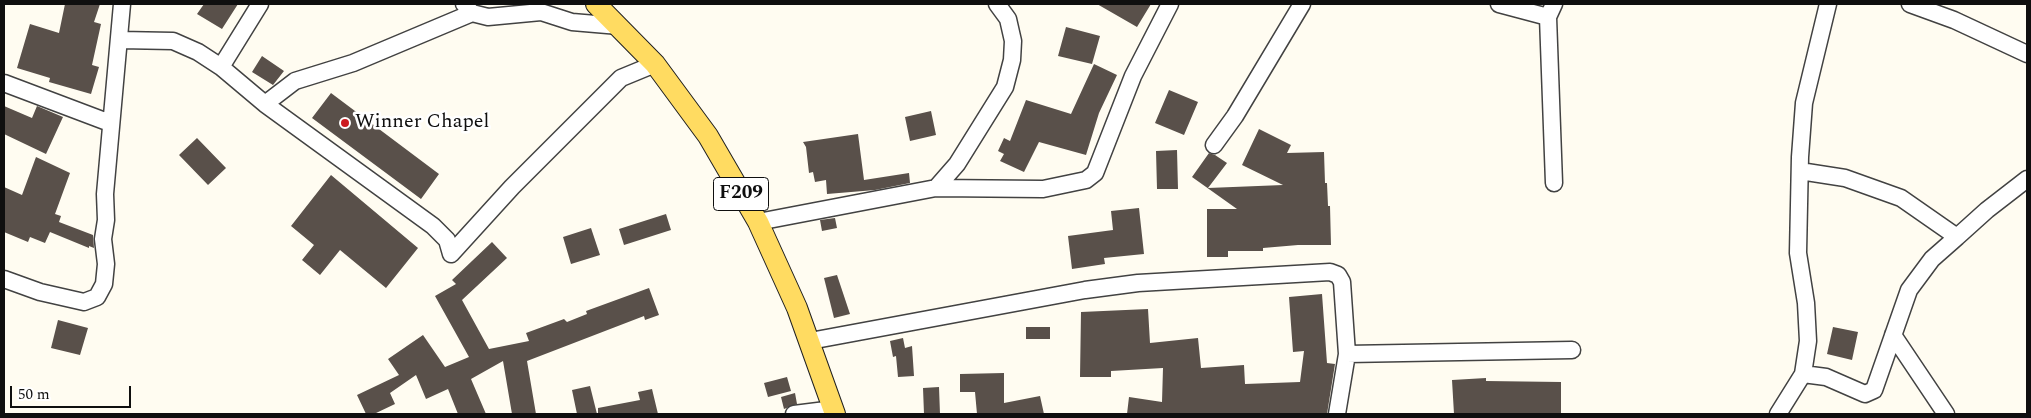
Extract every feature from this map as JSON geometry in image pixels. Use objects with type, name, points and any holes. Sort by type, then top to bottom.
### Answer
[{"type":"main road","name":"F209","points":[[596,4],[654,64],[708,136],[758,222],[810,341],[835,411]]},
{"type":"street","points":[[4,279],[84,302],[97,297],[104,284],[106,264],[103,238],[106,220],[105,194],[122,4]]},
{"type":"street","points":[[221,67],[260,4]]},
{"type":"street","points":[[936,188],[957,164],[1005,87],[1012,60],[1013,41],[1008,20],[997,4]]},
{"type":"street","points":[[758,222],[936,188],[1043,189],[1086,180],[1095,173],[1133,76],[1170,4]]},
{"type":"street","points":[[1214,145],[1234,116],[1302,4]]},
{"type":"street","points":[[1499,4],[1551,11],[1554,183]]},
{"type":"street","points":[[1778,414],[1803,374],[1808,341],[1806,303],[1798,253],[1797,225],[1804,103],[1828,4]]},
{"type":"street","points":[[1910,4],[1954,20],[2027,54]]},
{"type":"street","points":[[265,104],[295,81],[353,63],[468,8],[488,17],[541,12],[572,22],[619,26]]},
{"type":"street","points":[[120,40],[172,41],[198,52],[221,67],[265,104],[433,226],[447,240],[451,254],[512,187],[621,78],[654,64]]},
{"type":"street","points":[[4,83],[110,123]]},
{"type":"street","points":[[1800,171],[1845,178],[1901,198],[1957,237]]},
{"type":"street","points":[[1803,374],[1826,377],[1865,394],[1870,394],[1874,390],[1908,290],[1932,259],[1987,210],[2027,179]]},
{"type":"street","points":[[810,341],[1085,290],[1138,283],[1330,272],[1338,276],[1342,282],[1347,354],[1337,414]]},
{"type":"street","points":[[1893,335],[1946,414]]},
{"type":"street","points":[[1347,354],[1572,350]]},
{"type":"street","points":[[794,414],[835,411]]},
{"type":"building","points":[[65,4],[100,4],[94,22],[101,24],[92,65],[99,67],[91,94],[49,82],[50,78],[17,68],[30,24],[59,33]]},
{"type":"building","points":[[204,4],[238,4],[222,29],[197,14]]},
{"type":"building","points":[[1097,4],[1151,4],[1137,27]]},
{"type":"building","points":[[1066,27],[1100,36],[1092,64],[1058,56]]},
{"type":"building","points":[[262,56],[284,71],[273,85],[252,72]]},
{"type":"building","points":[[1094,64],[1117,75],[1099,113],[1086,155],[1039,142],[1024,172],[1000,161],[1004,154],[998,151],[1004,138],[1010,141],[1026,100],[1071,114]]},
{"type":"building","points":[[1169,90],[1198,102],[1184,135],[1155,123]]},
{"type":"building","points":[[331,93],[439,174],[421,199],[312,118]]},
{"type":"building","points":[[4,106],[32,118],[37,106],[63,117],[46,154],[4,134]]},
{"type":"building","points":[[931,111],[936,135],[910,141],[905,117]]},
{"type":"building","points":[[1259,129],[1291,145],[1287,153],[1324,152],[1325,183],[1327,183],[1328,206],[1330,206],[1331,245],[1263,248],[1263,251],[1228,251],[1228,257],[1207,257],[1207,209],[1237,209],[1192,177],[1209,153],[1227,163],[1208,188],[1283,185],[1242,165]]},
{"type":"building","points":[[858,134],[864,180],[909,173],[910,183],[875,190],[827,194],[826,180],[815,182],[813,172],[809,173],[806,147],[803,142]]},
{"type":"building","points":[[197,138],[226,168],[208,185],[179,155]]},
{"type":"building","points":[[1177,150],[1178,189],[1157,189],[1156,151]]},
{"type":"building","points":[[36,157],[70,173],[55,214],[61,216],[59,222],[93,235],[94,248],[89,246],[89,248],[50,232],[45,243],[30,237],[28,242],[4,232],[4,187],[22,195]]},
{"type":"building","points":[[331,175],[418,248],[386,288],[340,250],[320,275],[302,260],[314,245],[291,226]]},
{"type":"building","points":[[1139,208],[1144,254],[1104,258],[1105,264],[1072,269],[1068,236],[1113,230],[1111,211]]},
{"type":"building","points":[[666,214],[671,230],[624,245],[619,229]]},
{"type":"building","points":[[835,218],[837,228],[822,231],[820,220]]},
{"type":"building","points":[[591,228],[600,255],[571,264],[563,237]]},
{"type":"building","points":[[492,242],[507,258],[462,300],[489,349],[529,341],[526,333],[564,319],[567,322],[587,314],[586,311],[649,288],[659,315],[645,320],[644,316],[527,361],[536,414],[512,414],[503,361],[471,379],[486,414],[458,414],[448,389],[426,399],[416,375],[390,393],[395,404],[374,414],[366,414],[357,395],[399,375],[388,359],[423,335],[445,367],[469,357],[435,296],[456,284],[452,280]]},
{"type":"building","points":[[837,275],[850,314],[834,318],[824,278]]},
{"type":"building","points":[[1322,294],[1327,363],[1335,364],[1327,414],[1127,414],[1129,397],[1162,402],[1163,368],[1111,371],[1111,377],[1080,377],[1081,312],[1148,309],[1150,343],[1198,338],[1201,368],[1244,365],[1245,384],[1300,382],[1304,351],[1293,352],[1289,297]]},
{"type":"building","points":[[58,320],[88,328],[80,355],[51,348]]},
{"type":"building","points":[[1026,327],[1050,327],[1050,339],[1026,339]]},
{"type":"building","points":[[1833,327],[1858,332],[1852,360],[1827,354]]},
{"type":"building","points":[[903,338],[905,348],[912,346],[914,376],[898,377],[896,356],[893,357],[890,341]]},
{"type":"building","points":[[1004,373],[1004,403],[1040,396],[1044,414],[977,414],[975,392],[960,392],[960,374]]},
{"type":"building","points":[[787,377],[791,391],[768,397],[764,383]]},
{"type":"building","points":[[1486,378],[1486,381],[1561,382],[1561,414],[1454,414],[1452,380]]},
{"type":"building","points":[[590,386],[597,414],[577,414],[572,390]]},
{"type":"building","points":[[939,387],[940,414],[924,414],[923,388]]},
{"type":"building","points":[[652,389],[658,414],[598,414],[598,408],[640,400],[638,392]]},
{"type":"building","points":[[795,393],[797,404],[784,409],[781,397]]},
{"type":"place","name":"Winner Chapel","points":[[345,123]]}]
